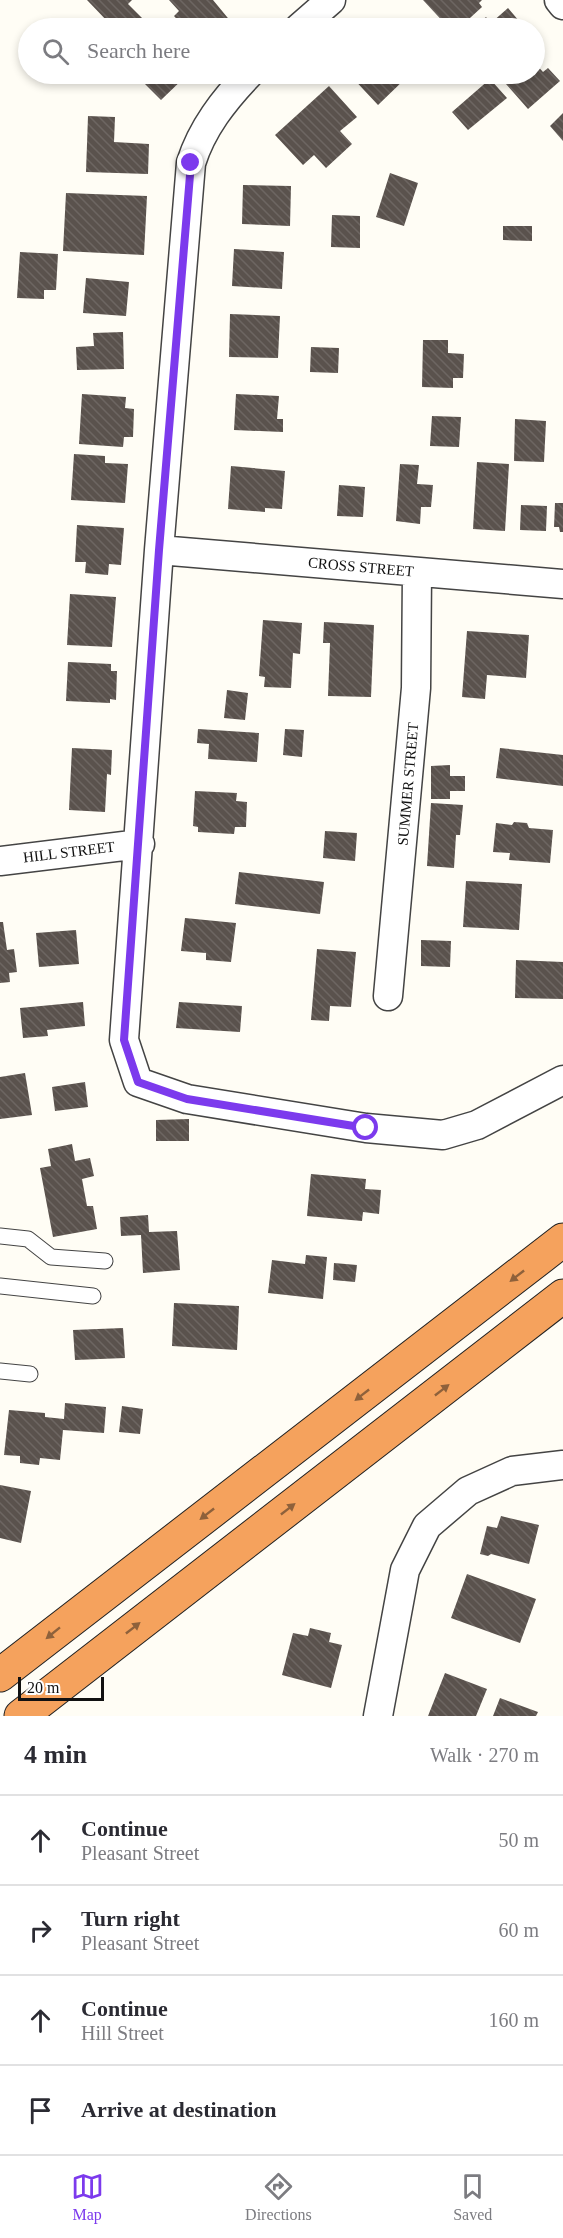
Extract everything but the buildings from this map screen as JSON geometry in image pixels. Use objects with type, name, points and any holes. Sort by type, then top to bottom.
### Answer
[{"type":"highway","points":[[0,1675],[563,1240]]},
{"type":"highway","points":[[21,1716],[563,1296]]},
{"type":"street","points":[[310,18],[331,0]]},
{"type":"street","points":[[559,0],[563,4]]},
{"type":"street","points":[[241,84],[210,122],[198,141],[191,163],[159,550],[140,844],[124,1040],[138,1082],[187,1099],[366,1128],[443,1135],[477,1125],[563,1080]]},
{"type":"street","name":"CROSS STREET","points":[[159,550],[563,585]]},
{"type":"street","name":"SUMMER STREET","points":[[388,996],[415,699],[417,572]]},
{"type":"street","name":"HILL STREET","points":[[0,861],[140,844]]},
{"type":"street","points":[[378,1716],[405,1570],[427,1526],[468,1491],[512,1471],[563,1465]]},
{"type":"lane","points":[[0,1236],[28,1239],[51,1257],[105,1262]]},
{"type":"lane","points":[[0,1286],[93,1296]]},
{"type":"lane","points":[[0,1371],[30,1374]]},
{"type":"route","points":[[191,163],[159,550],[140,844],[124,1040],[138,1082],[187,1099],[366,1128]]}]
